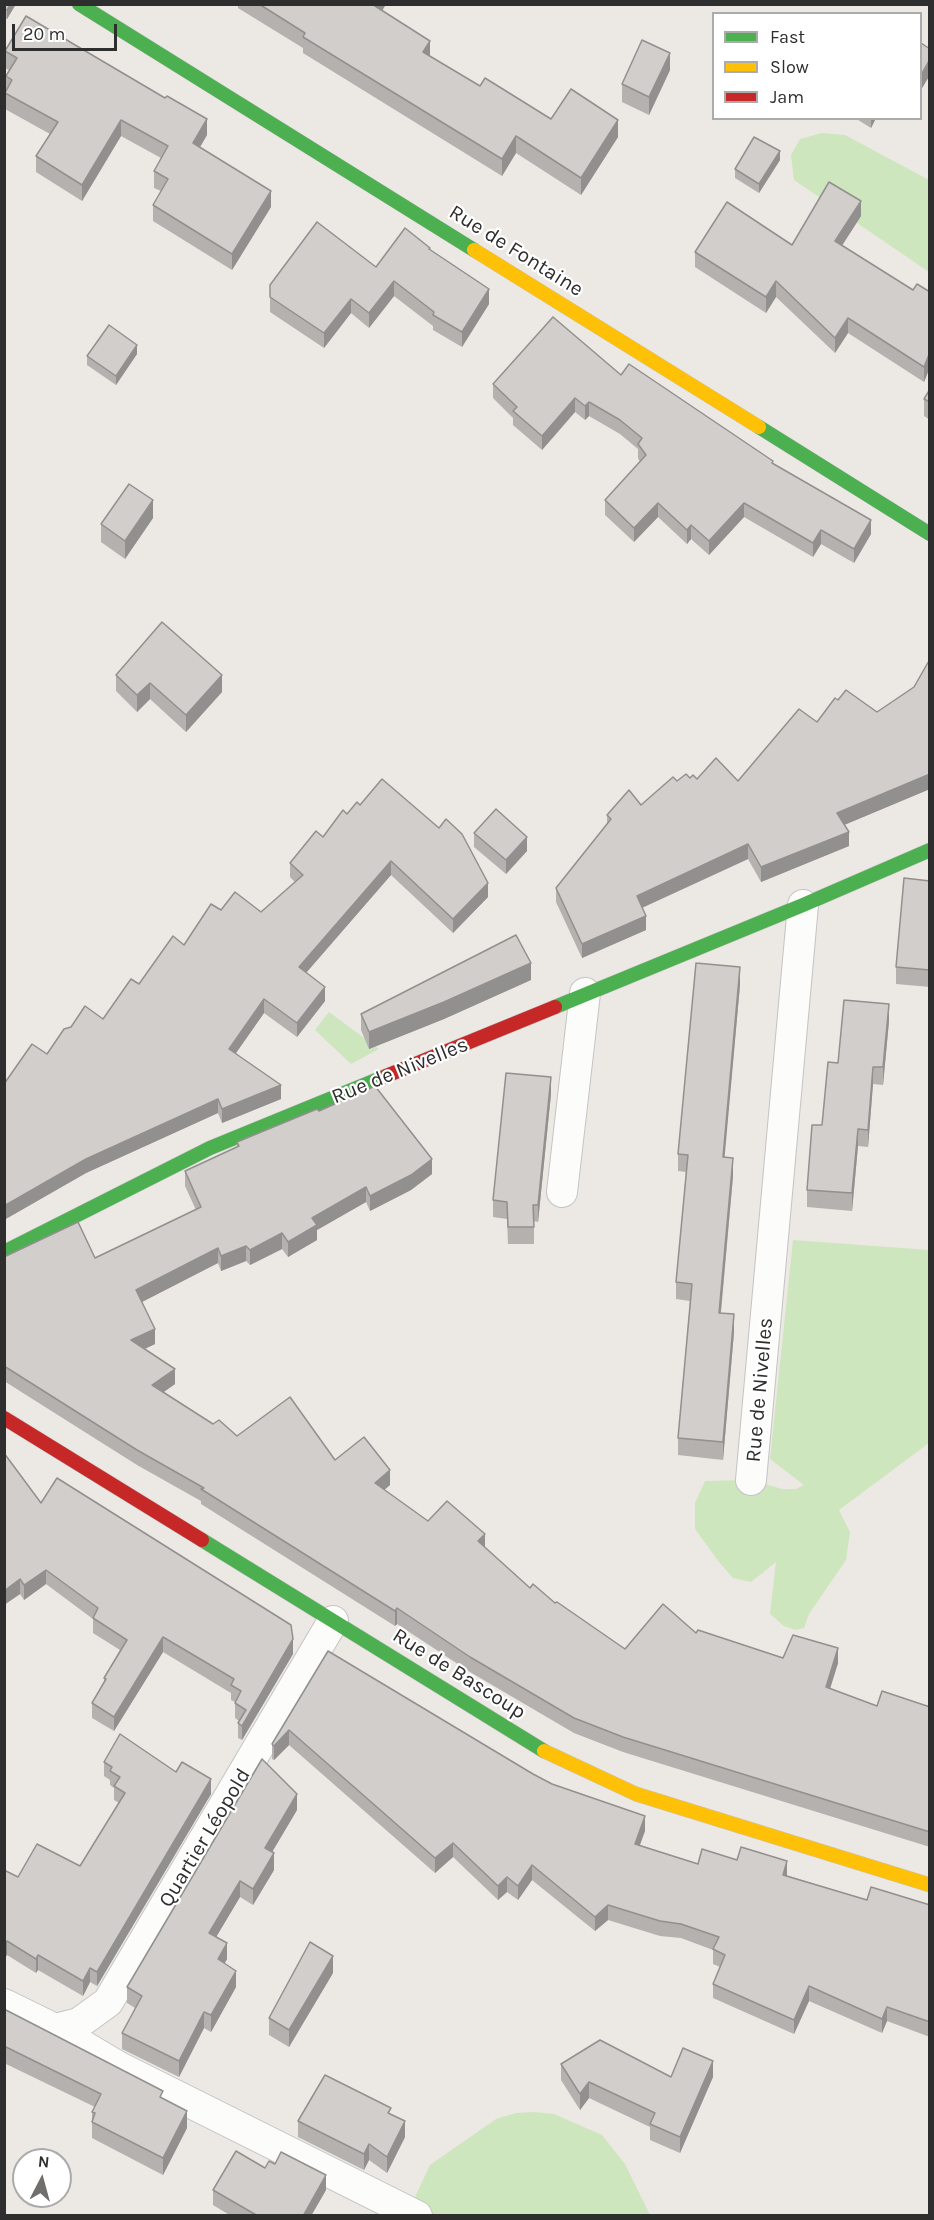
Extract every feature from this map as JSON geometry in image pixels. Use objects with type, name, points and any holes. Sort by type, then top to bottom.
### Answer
[{"type":"street","name":"Rue de Fontaine","points":[[79,4],[930,534]]},
{"type":"street","name":"Rue de Nivelles","points":[[4,1252],[210,1148],[803,905],[930,850]]},
{"type":"street","name":"Rue de Nivelles","points":[[752,1480],[803,905]]},
{"type":"street","points":[[562,1192],[585,993]]},
{"type":"street","name":"Rue de Bascoup","points":[[4,1418],[553,1757],[636,1794],[930,1885]]},
{"type":"street","name":"Quartier Léopold","points":[[55,2029],[79,2023],[108,2002],[333,1621]]},
{"type":"street","points":[[4,2004],[55,2029],[119,2067],[417,2216]]},
{"type":"green space","points":[[822,133],[845,135],[929,180],[929,272],[794,180],[791,155],[800,139]]},
{"type":"green space","points":[[329,1012],[379,1049],[351,1064],[315,1030]]},
{"type":"green space","points":[[793,1240],[929,1250],[929,1443],[839,1510],[850,1532],[846,1560],[809,1614],[804,1628],[795,1630],[784,1626],[770,1614],[776,1562],[751,1582],[733,1578],[695,1529],[695,1503],[705,1481],[751,1480],[782,1489],[796,1489],[804,1485],[770,1459]]},
{"type":"green space","points":[[516,2113],[554,2114],[602,2135],[625,2164],[650,2215],[416,2215],[415,2197],[430,2165],[496,2119]]},
{"type":"building","points":[[4,4],[10,4],[7,10],[4,9]]},
{"type":"building","points":[[259,4],[376,4],[375,6],[430,41],[423,52],[480,86],[485,78],[551,119],[571,89],[618,120],[581,178],[516,136],[502,159],[303,37],[305,33]]},
{"type":"building","points":[[26,16],[165,98],[167,96],[207,119],[193,143],[271,191],[232,254],[153,205],[168,179],[154,171],[168,146],[121,120],[82,185],[36,156],[58,122],[5,93],[12,80],[6,76],[17,58],[5,51]]},
{"type":"building","points":[[642,40],[670,53],[649,97],[622,84]]},
{"type":"building","points":[[922,44],[930,49],[930,59],[922,73]]},
{"type":"building","points":[[754,137],[780,151],[759,184],[735,169]]},
{"type":"building","points":[[829,182],[861,201],[835,241],[913,290],[917,284],[930,292],[930,352],[924,367],[848,318],[835,338],[776,281],[766,297],[695,252],[727,202],[792,245]]},
{"type":"building","points":[[317,222],[376,267],[405,228],[429,249],[489,289],[462,332],[433,315],[434,312],[394,281],[369,313],[351,299],[324,333],[270,297],[270,285]]},
{"type":"building","points":[[553,317],[621,375],[629,364],[773,461],[772,463],[871,520],[854,549],[821,530],[813,543],[744,503],[709,541],[691,525],[687,530],[658,503],[634,528],[605,500],[646,455],[638,444],[642,438],[620,420],[589,402],[585,406],[575,398],[542,436],[513,411],[517,407],[493,384]]},
{"type":"building","points":[[109,325],[137,345],[116,376],[87,356]]},
{"type":"building","points":[[930,389],[930,402],[924,399]]},
{"type":"building","points":[[129,484],[153,500],[125,541],[101,524]]},
{"type":"building","points":[[162,622],[222,675],[186,715],[150,683],[137,695],[116,675]]},
{"type":"building","points":[[930,659],[930,774],[837,813],[849,832],[761,867],[748,844],[637,896],[646,916],[582,944],[556,888],[611,819],[607,815],[629,790],[641,805],[673,777],[677,781],[686,774],[690,778],[693,775],[697,779],[716,758],[738,781],[799,709],[817,722],[835,698],[838,700],[846,690],[877,712],[914,687]]},
{"type":"building","points":[[382,779],[439,828],[446,819],[462,834],[488,883],[453,919],[391,861],[299,967],[325,987],[297,1023],[264,999],[229,1049],[281,1085],[222,1109],[218,1099],[86,1159],[4,1206],[4,1084],[32,1044],[47,1054],[64,1029],[71,1027],[85,1006],[103,1019],[131,979],[139,984],[173,936],[184,945],[211,904],[221,910],[235,892],[261,912],[303,875],[290,863],[316,831],[323,837],[343,810],[347,814],[357,802],[360,805]]},
{"type":"building","points":[[496,809],[527,837],[506,860],[474,833]]},
{"type":"building","points":[[904,878],[930,881],[930,970],[896,967]]},
{"type":"building","points":[[516,935],[531,963],[369,1032],[361,1014]]},
{"type":"building","points":[[696,963],[740,967],[723,1157],[733,1158],[719,1313],[734,1314],[723,1442],[678,1438],[692,1284],[676,1282],[688,1155],[678,1154]]},
{"type":"building","points":[[844,1000],[889,1004],[883,1067],[873,1067],[868,1130],[858,1129],[852,1193],[807,1190],[812,1125],[822,1125],[828,1062],[838,1063]]},
{"type":"building","points":[[506,1073],[551,1077],[538,1205],[533,1205],[534,1227],[508,1227],[507,1202],[493,1200]]},
{"type":"building","points":[[375,1086],[432,1159],[411,1175],[370,1196],[366,1187],[312,1218],[317,1225],[288,1242],[282,1233],[250,1250],[246,1246],[221,1256],[218,1248],[136,1290],[155,1329],[131,1340],[175,1369],[152,1385],[213,1424],[219,1420],[237,1436],[290,1397],[335,1460],[364,1437],[390,1470],[375,1483],[428,1521],[447,1501],[485,1534],[478,1541],[530,1588],[533,1584],[555,1603],[557,1602],[625,1649],[663,1604],[696,1633],[698,1630],[783,1658],[793,1635],[838,1648],[826,1687],[877,1706],[882,1691],[930,1707],[930,1832],[623,1737],[574,1718],[470,1657],[397,1608],[395,1611],[201,1489],[204,1488],[137,1450],[4,1366],[4,1257],[78,1222],[95,1258],[201,1207],[185,1171],[239,1146],[237,1142],[317,1109],[319,1111]]},
{"type":"building","points":[[4,1453],[41,1503],[57,1478],[291,1625],[293,1639],[242,1726],[238,1723],[246,1710],[235,1703],[241,1691],[231,1685],[234,1679],[163,1637],[114,1717],[92,1703],[127,1640],[93,1618],[98,1608],[46,1570],[24,1585],[20,1579],[4,1591]]},
{"type":"building","points":[[328,1651],[552,1784],[645,1816],[635,1844],[698,1864],[702,1849],[737,1860],[741,1847],[787,1861],[783,1875],[867,1900],[871,1887],[930,1905],[930,2022],[887,2007],[882,2019],[809,1986],[794,2020],[713,1984],[725,1955],[713,1949],[719,1937],[681,1924],[660,1921],[608,1905],[595,1917],[532,1865],[518,1886],[507,1877],[498,1886],[453,1843],[435,1858],[289,1730],[274,1746],[272,1744]]},
{"type":"building","points":[[120,1734],[176,1772],[182,1762],[211,1779],[97,1972],[90,1968],[83,1981],[38,1955],[36,1959],[7,1941],[4,1945],[4,1870],[18,1877],[37,1844],[80,1866],[125,1793],[114,1786],[120,1777],[110,1771],[112,1767],[104,1762]]},
{"type":"building","points":[[262,1759],[297,1794],[265,1848],[274,1853],[253,1889],[240,1881],[209,1933],[227,1943],[218,1959],[236,1971],[211,2015],[204,2012],[179,2061],[122,2033],[142,1996],[127,1987]]},
{"type":"building","points":[[310,1942],[333,1956],[289,2030],[269,2018]]},
{"type":"building","points":[[4,2009],[163,2091],[160,2097],[187,2111],[163,2158],[92,2122],[95,2113],[92,2112],[101,2094],[4,2046]]},
{"type":"building","points":[[600,2040],[671,2077],[683,2048],[713,2061],[680,2137],[650,2124],[655,2113],[589,2082],[580,2094],[561,2064]]},
{"type":"building","points":[[325,2075],[391,2108],[388,2113],[405,2121],[387,2157],[369,2144],[364,2154],[298,2121]]},
{"type":"building","points":[[236,2151],[265,2168],[269,2161],[275,2164],[281,2152],[326,2175],[303,2216],[258,2216],[213,2190]]},
{"type":"traffic: fast","points":[[79,4],[474,250]]},
{"type":"traffic: fast","points":[[759,427],[930,534]]},
{"type":"traffic: fast","points":[[555,1007],[930,850]]},
{"type":"traffic: fast","points":[[4,1252],[210,1148],[386,1076]]},
{"type":"traffic: fast","points":[[202,1540],[544,1751]]},
{"type":"traffic: slow","points":[[474,250],[759,427]]},
{"type":"traffic: slow","points":[[544,1751],[636,1794],[930,1885]]},
{"type":"traffic: jam","points":[[386,1076],[555,1007]]},
{"type":"traffic: jam","points":[[4,1418],[202,1540]]}]
